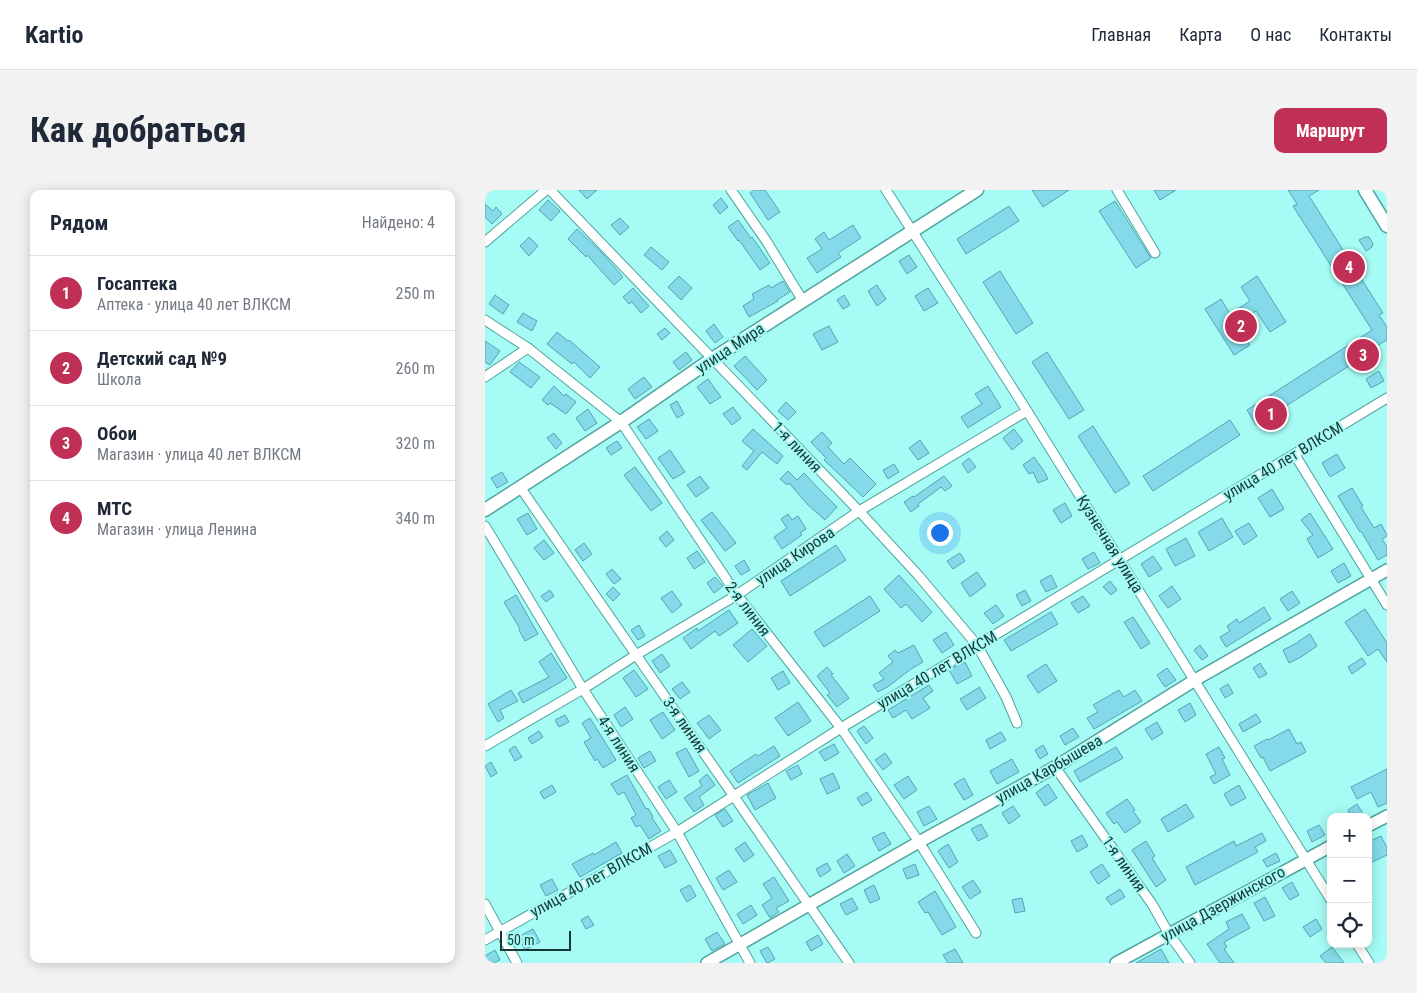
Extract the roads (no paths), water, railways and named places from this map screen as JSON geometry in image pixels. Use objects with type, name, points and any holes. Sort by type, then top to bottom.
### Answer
[{"type":"main road","name":"улица Мира","points":[[485,510],[621,422],[712,359],[977,190]]},
{"type":"main road","points":[[1365,190],[1387,226]]},
{"type":"street","points":[[485,242],[546,190]]},
{"type":"street","name":"1-я линия","points":[[550,190],[859,511],[918,575],[977,645],[1006,697],[1017,723]]},
{"type":"street","points":[[731,190],[767,242],[803,301]]},
{"type":"street","name":"Кузнечная улица","points":[[886,190],[1027,411],[1327,893]]},
{"type":"street","points":[[1117,190],[1155,252]]},
{"type":"street","name":"2-я линия","points":[[485,320],[528,348],[621,422],[737,595],[841,728],[919,842],[976,933]]},
{"type":"street","points":[[485,377],[528,348]]},
{"type":"street","name":"улица 40 лет ВЛКСМ","points":[[485,940],[677,832],[733,794],[1387,398]]},
{"type":"street","name":"улица Кирова","points":[[485,746],[737,595],[859,511],[1027,411]]},
{"type":"street","points":[[1295,454],[1387,605]]},
{"type":"street","name":"3-я линия","points":[[520,487],[849,963]]},
{"type":"street","name":"4-я линия","points":[[485,526],[583,689],[677,832],[750,963]]},
{"type":"street","name":"улица Карбышева","points":[[707,963],[1055,767],[1195,680],[1387,570]]},
{"type":"street","name":"1-я линия","points":[[1055,767],[1152,904],[1169,934],[1190,963]]},
{"type":"street","points":[[1372,824],[1387,816]]},
{"type":"street","name":"улица Дзержинского","points":[[1116,963],[1327,848]]},
{"type":"street","points":[[485,904],[517,963]]},
{"type":"street","points":[[1360,948],[1369,963]]},
{"type":"place","name":"МТС","points":[[1349,267]]},
{"type":"place","name":"Детский сад №9","points":[[1241,326]]},
{"type":"place","name":"Обои","points":[[1363,355]]},
{"type":"place","name":"Госаптека","points":[[1271,414]]}]
